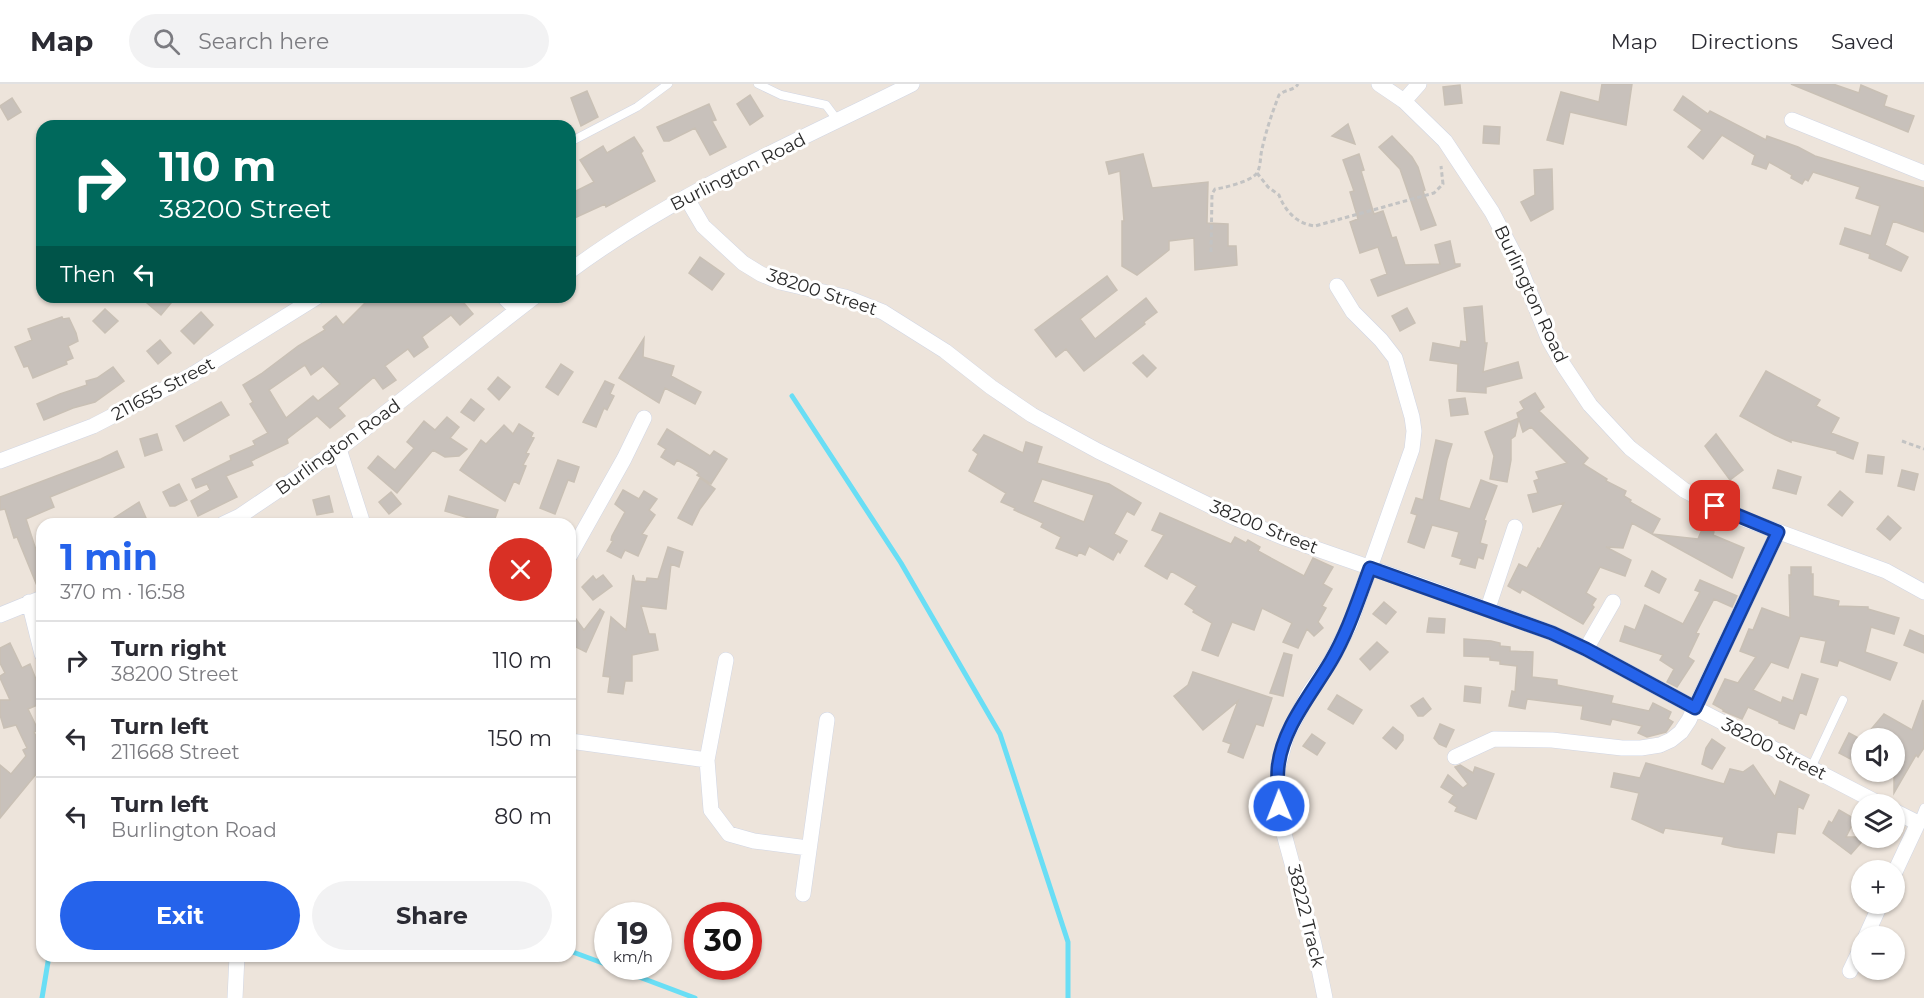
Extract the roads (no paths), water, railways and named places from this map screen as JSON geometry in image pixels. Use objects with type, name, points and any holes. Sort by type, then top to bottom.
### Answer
[{"type":"street","name":"Burlington Road","points":[[576,267],[686,196],[912,84]]},
{"type":"street","name":"Burlington Road","points":[[1379,84],[1404,101],[1445,141],[1492,212],[1515,256],[1549,340],[1564,366],[1590,405],[1630,448],[1684,490],[1730,514],[1886,571],[1924,592]]},
{"type":"street","points":[[1404,101],[1419,84]]},
{"type":"street","points":[[1792,120],[1924,173]]},
{"type":"street","name":"38200 Street","points":[[686,196],[703,226],[743,263],[780,282],[845,297],[883,312],[945,351],[1032,415],[1098,451],[1233,517],[1285,538],[1488,608],[1552,633],[1861,794]]},
{"type":"street","name":"38222 Track","points":[[1325,998],[1314,944],[1284,834],[1279,806],[1278,767],[1287,735],[1350,624],[1412,449],[1414,431],[1407,393],[1395,358],[1353,312],[1337,286]]},
{"type":"street","name":"211655 Street","points":[[0,461],[93,426],[190,376],[242,346],[308,303]]},
{"type":"street","points":[[510,303],[517,310]]},
{"type":"street","name":"Burlington Road","points":[[244,518],[339,449],[526,303]]},
{"type":"street","points":[[576,544],[624,459],[644,418]]},
{"type":"street","points":[[339,449],[361,518]]},
{"type":"street","points":[[1488,608],[1515,527]]},
{"type":"street","points":[[1455,757],[1494,739],[1573,741],[1622,748],[1651,747],[1671,740],[1681,732],[1695,708],[1778,532]]},
{"type":"street","points":[[0,615],[36,600]]},
{"type":"street","points":[[1586,649],[1613,602]]},
{"type":"street","points":[[726,660],[707,760],[711,810],[729,834],[754,841],[808,848]]},
{"type":"street","points":[[803,894],[827,720]]},
{"type":"street","points":[[576,742],[707,760]]},
{"type":"street","points":[[1900,860],[1917,823],[1905,817]]},
{"type":"street","points":[[236,998],[237,962]]},
{"type":"lane","points":[[576,139],[637,107],[668,84]]},
{"type":"lane","points":[[758,84],[781,94],[826,105],[838,121]]},
{"type":"lane","points":[[1811,768],[1844,700]]},
{"type":"lane","points":[[1917,823],[1924,808]]},
{"type":"waterway","points":[[792,396],[901,563],[1000,734],[1068,942],[1068,998]]},
{"type":"waterway","points":[[576,953],[594,960]]},
{"type":"waterway","points":[[42,998],[48,962]]},
{"type":"waterway","points":[[647,980],[695,998]]}]
